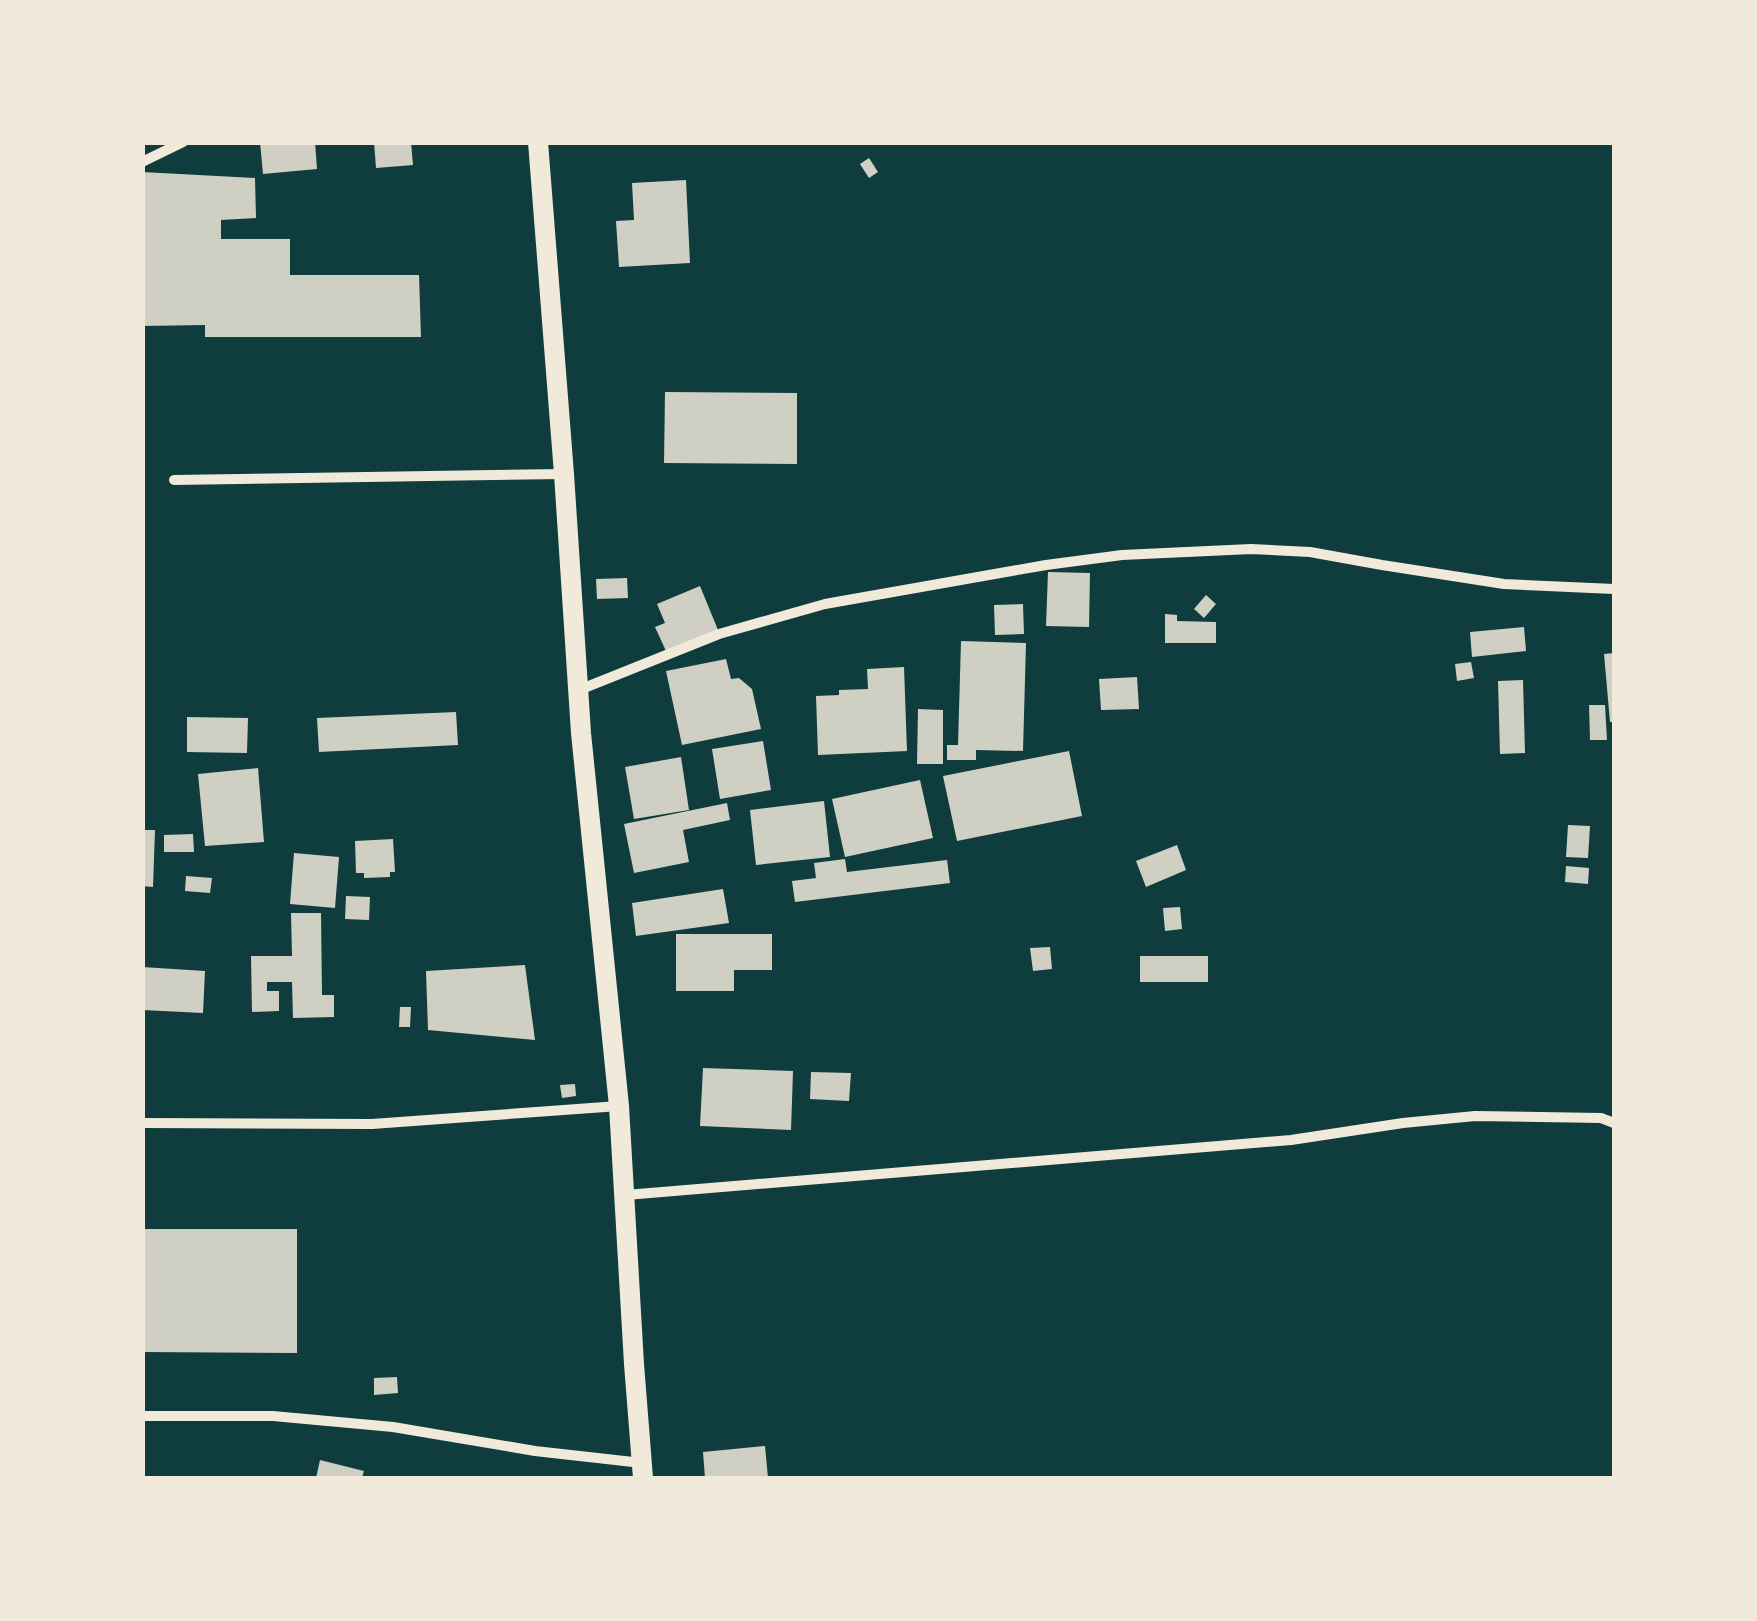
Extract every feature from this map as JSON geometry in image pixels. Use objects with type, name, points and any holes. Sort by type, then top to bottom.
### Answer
[{"type":"main road","points":[[538,142],[574,651],[619,1106],[643,1471]]},
{"type":"street","points":[[142,162],[183,142]]},
{"type":"street","points":[[174,480],[564,474]]},
{"type":"street","points":[[579,690],[719,634],[825,604],[1122,555],[1251,549],[1310,552],[1504,584],[1614,589]]},
{"type":"street","points":[[142,1122],[372,1124],[619,1106]]},
{"type":"street","points":[[626,1195],[1290,1140],[1475,1116],[1601,1118],[1614,1123]]},
{"type":"street","points":[[142,1416],[272,1416],[376,1426],[643,1471]]},
{"type":"building","points":[[260,142],[315,142],[317,169],[263,174]]},
{"type":"building","points":[[374,142],[411,142],[413,165],[376,168]]},
{"type":"building","points":[[869,158],[878,172],[869,178],[860,164]]},
{"type":"building","points":[[142,172],[255,178],[256,218],[221,220],[221,239],[290,239],[290,275],[419,275],[421,337],[205,337],[205,325],[142,326]]},
{"type":"building","points":[[686,180],[690,263],[619,267],[616,221],[634,220],[632,183]]},
{"type":"building","points":[[665,392],[797,393],[797,464],[664,463]]},
{"type":"building","points":[[1048,572],[1090,573],[1089,627],[1046,626]]},
{"type":"building","points":[[627,578],[628,598],[597,599],[596,579]]},
{"type":"building","points":[[700,586],[718,630],[666,651],[655,627],[665,623],[657,604]]},
{"type":"building","points":[[1206,595],[1216,604],[1204,618],[1194,609]]},
{"type":"building","points":[[1023,604],[1024,634],[995,635],[994,605]]},
{"type":"building","points":[[1165,614],[1177,615],[1177,621],[1216,622],[1216,643],[1165,643]]},
{"type":"building","points":[[1524,627],[1526,651],[1472,657],[1470,632]]},
{"type":"building","points":[[961,641],[1026,643],[1023,751],[976,750],[976,760],[947,760],[947,745],[958,745]]},
{"type":"building","points":[[1614,653],[1614,722],[1610,722],[1604,654]]},
{"type":"building","points":[[726,659],[731,679],[739,678],[752,689],[761,729],[682,745],[666,671]]},
{"type":"building","points":[[1471,662],[1474,678],[1457,681],[1455,664]]},
{"type":"building","points":[[904,667],[907,751],[818,755],[816,696],[868,689],[867,669]]},
{"type":"building","points":[[1137,677],[1139,709],[1101,710],[1099,679]]},
{"type":"building","points":[[1523,680],[1525,753],[1500,754],[1498,681]]},
{"type":"building","points":[[1589,705],[1605,705],[1607,740],[1590,740]]},
{"type":"building","points":[[918,709],[943,710],[943,764],[917,764]]},
{"type":"building","points":[[456,712],[458,745],[319,752],[317,718]]},
{"type":"building","points":[[187,717],[248,718],[247,753],[187,752]]},
{"type":"building","points":[[763,741],[771,790],[720,799],[712,749]]},
{"type":"building","points":[[1069,751],[1082,816],[957,841],[943,776]]},
{"type":"building","points":[[681,757],[689,810],[634,819],[625,767]]},
{"type":"building","points":[[258,768],[264,842],[205,846],[198,774]]},
{"type":"building","points":[[920,780],[933,838],[845,857],[832,799]]},
{"type":"building","points":[[824,801],[830,857],[756,865],[750,810]]},
{"type":"building","points":[[727,803],[730,820],[683,830],[689,862],[634,873],[624,824]]},
{"type":"building","points":[[1568,825],[1590,826],[1588,858],[1566,857]]},
{"type":"building","points":[[142,830],[155,830],[153,887],[142,886]]},
{"type":"building","points":[[193,834],[194,852],[164,852],[164,835]]},
{"type":"building","points":[[393,839],[395,872],[390,872],[390,877],[364,878],[364,873],[356,873],[355,841]]},
{"type":"building","points":[[1177,845],[1186,870],[1146,887],[1136,861]]},
{"type":"building","points":[[294,853],[339,857],[335,908],[290,904]]},
{"type":"building","points":[[845,859],[847,872],[947,860],[950,883],[795,902],[792,881],[816,878],[814,863]]},
{"type":"building","points":[[1566,866],[1589,868],[1588,884],[1565,882]]},
{"type":"building","points":[[186,876],[212,878],[210,893],[185,891]]},
{"type":"building","points":[[723,889],[729,923],[636,936],[632,903]]},
{"type":"building","points":[[346,896],[370,897],[369,920],[345,919]]},
{"type":"building","points":[[1180,907],[1182,929],[1165,931],[1163,908]]},
{"type":"building","points":[[291,913],[321,913],[322,995],[334,995],[334,1017],[293,1018],[292,982],[267,982],[267,991],[279,991],[279,1011],[252,1012],[251,956],[292,956]]},
{"type":"building","points":[[676,934],[772,934],[772,970],[734,970],[734,991],[676,991]]},
{"type":"building","points":[[1050,947],[1052,969],[1033,971],[1030,948]]},
{"type":"building","points":[[1140,956],[1208,956],[1208,982],[1140,982]]},
{"type":"building","points":[[525,965],[535,1040],[428,1030],[426,971]]},
{"type":"building","points":[[142,967],[205,971],[203,1013],[142,1010]]},
{"type":"building","points":[[400,1007],[411,1007],[410,1027],[399,1027]]},
{"type":"building","points":[[703,1068],[793,1071],[791,1130],[700,1126]]},
{"type":"building","points":[[811,1072],[851,1073],[849,1101],[810,1099]]},
{"type":"building","points":[[575,1084],[576,1096],[562,1098],[560,1085]]},
{"type":"building","points":[[142,1229],[297,1229],[297,1353],[142,1352]]},
{"type":"building","points":[[397,1377],[398,1393],[374,1395],[374,1378]]},
{"type":"building","points":[[765,1446],[768,1478],[705,1478],[703,1452]]},
{"type":"building","points":[[320,1460],[364,1471],[362,1478],[316,1478]]}]
